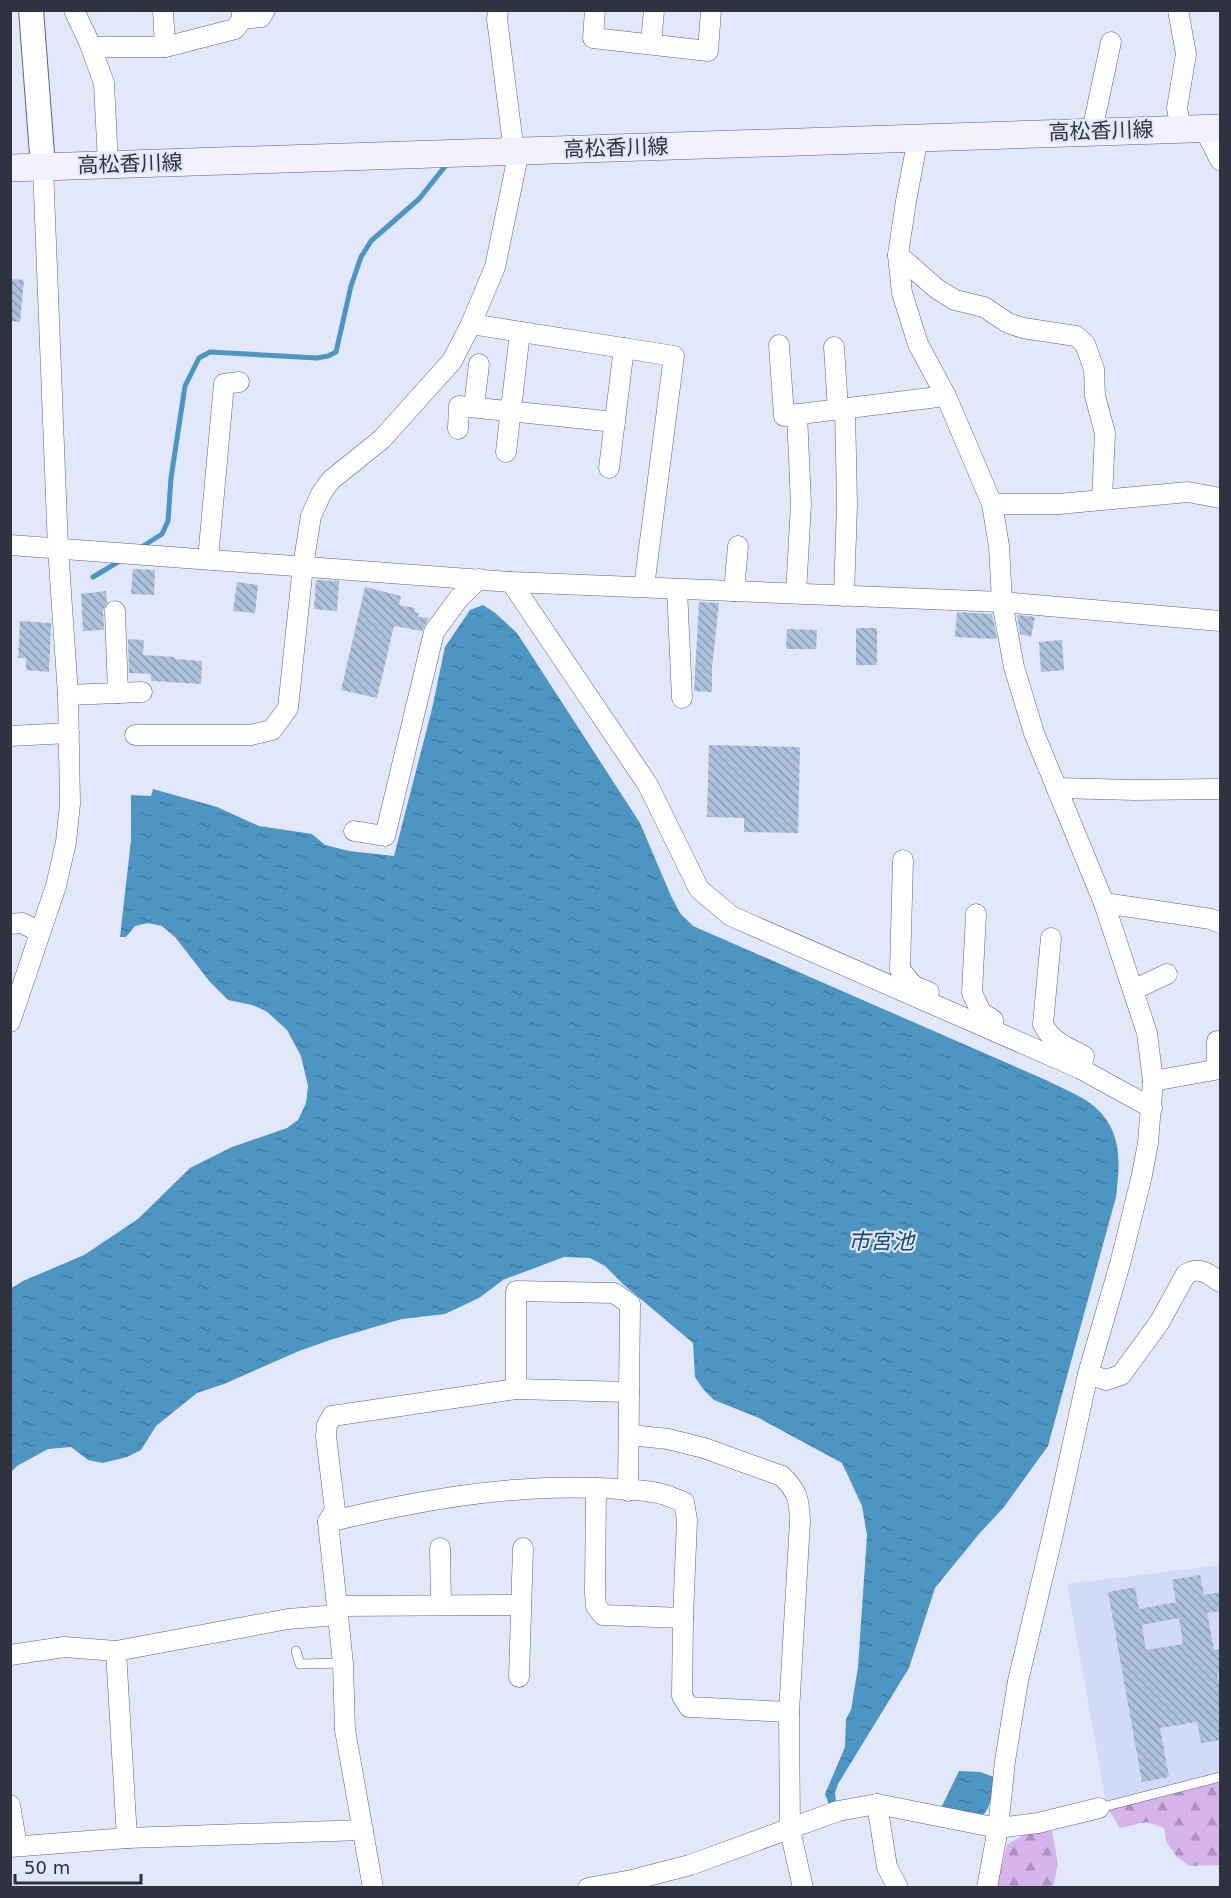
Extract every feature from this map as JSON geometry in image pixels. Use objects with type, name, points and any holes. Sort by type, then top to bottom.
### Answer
[{"type":"main road","name":"高松香川線","points":[[10,168],[1202,128]]},
{"type":"street","points":[[10,1022],[56,886],[66,842],[70,804],[68,695],[58,548],[43,167],[31,10]]},
{"type":"street","points":[[74,10],[104,83],[108,164]]},
{"type":"street","points":[[163,10],[165,47]]},
{"type":"street","points":[[91,47],[165,47],[235,29],[242,15],[261,17],[265,10]]},
{"type":"street","points":[[135,735],[250,735],[272,730],[288,708],[303,566],[311,516],[321,494],[332,480],[382,439],[452,361],[471,324],[495,267],[517,152],[497,19],[498,10]]},
{"type":"street","points":[[595,10],[593,38],[708,51],[711,10]]},
{"type":"street","points":[[651,45],[654,10]]},
{"type":"street","points":[[1178,10],[1186,54],[1177,108],[1202,128],[1221,160]]},
{"type":"street","points":[[1092,132],[1111,42]]},
{"type":"street","points":[[918,138],[898,255],[902,293],[918,344],[946,396],[992,504],[999,546],[1002,602],[1014,667],[1034,733],[1104,903],[1147,1033],[1153,1081],[1148,1143],[1142,1175],[1120,1264],[1088,1374],[1018,1681],[1005,1761],[998,1828],[987,1887]]},
{"type":"street","points":[[898,255],[937,289],[955,300],[984,307],[1008,323],[1023,328],[1076,336],[1085,344],[1094,369],[1095,396],[1105,433],[1102,499]]},
{"type":"street","points":[[471,324],[674,356],[644,587]]},
{"type":"street","points":[[506,452],[520,332]]},
{"type":"street","points":[[779,345],[784,416],[946,396]]},
{"type":"street","points":[[834,347],[842,409],[847,505],[844,596]]},
{"type":"street","points":[[609,468],[624,348]]},
{"type":"street","points":[[474,407],[479,364]]},
{"type":"street","points":[[208,559],[224,384],[239,382]]},
{"type":"street","points":[[458,429],[459,406],[615,422]]},
{"type":"street","points":[[796,593],[801,504],[797,414]]},
{"type":"street","points":[[992,504],[1059,504],[1188,492],[1221,498]]},
{"type":"street","points":[[10,544],[511,582],[1002,602],[1221,621]]},
{"type":"street","points":[[734,591],[738,546]]},
{"type":"street","points":[[354,831],[385,836],[434,632],[459,598],[479,579]]},
{"type":"street","points":[[511,582],[648,785],[699,889],[731,916],[1081,1069],[1152,1108]]},
{"type":"street","points":[[677,589],[682,698]]},
{"type":"street","points":[[115,611],[118,693]]},
{"type":"street","points":[[68,695],[142,692]]},
{"type":"street","points":[[10,736],[69,733]]},
{"type":"street","points":[[1057,788],[1221,789]]},
{"type":"street","points":[[903,860],[900,970],[914,986],[930,993],[930,1003]]},
{"type":"street","points":[[1104,903],[1211,919],[1221,923]]},
{"type":"street","points":[[976,914],[972,993],[981,1012],[993,1020],[993,1030]]},
{"type":"street","points":[[10,924],[22,923],[40,932]]},
{"type":"street","points":[[1051,938],[1043,1024],[1047,1033],[1084,1056],[1081,1069]]},
{"type":"street","points":[[1133,990],[1167,974]]},
{"type":"street","points":[[1153,1081],[1219,1069],[1217,1041]]},
{"type":"street","points":[[1088,1374],[1106,1380],[1121,1375],[1160,1323],[1186,1274],[1193,1270],[1200,1270],[1221,1282]]},
{"type":"street","points":[[516,1389],[516,1291],[614,1293],[630,1304],[628,1491]]},
{"type":"street","points":[[373,1887],[345,1730],[343,1663],[328,1522],[335,1510],[326,1436],[327,1425],[332,1416],[516,1389],[629,1392]]},
{"type":"street","points":[[630,1435],[668,1439],[704,1448],[782,1476],[799,1498],[800,1521],[789,1712],[790,1830],[804,1887]]},
{"type":"street","points":[[328,1522],[375,1511],[494,1491],[551,1486],[662,1494],[684,1502],[687,1520],[682,1696],[689,1707],[789,1712]]},
{"type":"street","points":[[596,1488],[595,1592],[597,1606],[603,1615],[683,1618]]},
{"type":"street","points":[[440,1548],[441,1604]]},
{"type":"street","points":[[519,1677],[523,1548]]},
{"type":"street","points":[[10,1655],[64,1647],[117,1651],[338,1611],[441,1604],[521,1605]]},
{"type":"street","points":[[117,1651],[127,1838]]},
{"type":"street","points":[[877,1804],[887,1867],[898,1887]]},
{"type":"street","points":[[588,1887],[632,1880],[690,1865],[838,1811],[877,1804],[998,1828],[1038,1823],[1099,1808]]},
{"type":"street","points":[[10,1805],[14,1847],[127,1838],[363,1830]]},
{"type":"lane","points":[[296,1651],[300,1664],[343,1663]]},
{"type":"lane","points":[[1099,1808],[1221,1777]]},
{"type":"shaded area","points":[[1220,1565],[1220,1782],[1107,1808],[1067,1584]]},
{"type":"green space","points":[[1220,1782],[1220,1865],[1190,1866],[1177,1857],[1167,1843],[1164,1828],[1147,1822],[1120,1828],[1109,1810]]},
{"type":"green space","points":[[1052,1831],[1058,1864],[1053,1887],[996,1888],[1007,1845],[1025,1834]]},
{"type":"water","name":"市宮池","points":[[483,605],[517,633],[640,823],[671,896],[680,913],[693,926],[1072,1092],[1095,1107],[1111,1127],[1115,1137],[1118,1149],[1116,1197],[1048,1446],[1004,1507],[935,1588],[909,1668],[838,1784],[835,1793],[836,1802],[829,1805],[825,1794],[845,1747],[846,1719],[851,1710],[858,1667],[867,1535],[862,1506],[842,1463],[759,1418],[714,1400],[695,1377],[693,1343],[605,1266],[590,1258],[564,1257],[503,1280],[479,1298],[445,1314],[402,1319],[330,1340],[197,1393],[156,1426],[141,1450],[127,1457],[103,1463],[88,1460],[71,1447],[48,1449],[17,1466],[11,1472],[10,1289],[23,1281],[84,1255],[138,1219],[190,1168],[232,1147],[287,1128],[298,1120],[306,1103],[308,1086],[301,1056],[287,1030],[266,1011],[252,1005],[228,1000],[210,982],[175,937],[162,926],[148,923],[135,926],[126,937],[120,937],[131,840],[131,795],[151,796],[153,789],[217,807],[259,826],[312,834],[325,845],[349,851],[394,856],[432,709],[445,647],[470,610]]},
{"type":"water","points":[[959,1771],[980,1772],[994,1777],[989,1806],[979,1817],[941,1808]]},
{"type":"building","points":[[10,279],[24,280],[20,322],[10,321]]},
{"type":"building","points":[[133,569],[155,570],[154,595],[131,594]]},
{"type":"building","points":[[316,580],[339,581],[337,611],[314,609]]},
{"type":"building","points":[[237,582],[258,585],[255,613],[233,611]]},
{"type":"building","points":[[365,587],[401,596],[399,605],[415,608],[414,612],[419,613],[418,617],[429,618],[422,631],[394,626],[377,698],[341,690]]},
{"type":"building","points":[[106,591],[107,603],[103,611],[104,630],[83,631],[81,594]]},
{"type":"building","points":[[699,602],[719,603],[712,668],[712,692],[694,691]]},
{"type":"building","points":[[957,612],[992,614],[997,639],[955,637]]},
{"type":"building","points":[[1017,615],[1035,617],[1031,637],[1020,634]]},
{"type":"building","points":[[20,621],[51,623],[49,672],[26,670],[26,658],[18,658]]},
{"type":"building","points":[[856,628],[877,628],[877,665],[856,665]]},
{"type":"building","points":[[787,629],[817,630],[816,649],[786,649]]},
{"type":"building","points":[[128,639],[144,640],[143,655],[202,661],[201,684],[151,681],[151,674],[129,673]]},
{"type":"building","points":[[1062,640],[1064,670],[1041,672],[1039,642]]},
{"type":"building","points":[[709,745],[800,747],[798,833],[744,832],[744,818],[707,817]]},
{"type":"building","points":[[1200,1575],[1204,1595],[1221,1592],[1221,1611],[1207,1613],[1214,1650],[1221,1649],[1221,1672],[1217,1673],[1221,1690],[1221,1740],[1201,1743],[1197,1722],[1160,1728],[1169,1777],[1142,1782],[1108,1592],[1135,1587],[1139,1609],[1176,1602],[1172,1580]],"holes":[[[1179,1618],[1183,1644],[1146,1650],[1142,1625]]]},
{"type":"waterway","points":[[140,548],[162,534],[168,521],[171,478],[185,386],[199,358],[210,352],[317,358],[336,352],[351,286],[361,257],[371,241],[419,199],[447,164]]},
{"type":"waterway","points":[[93,577],[123,559]]}]
